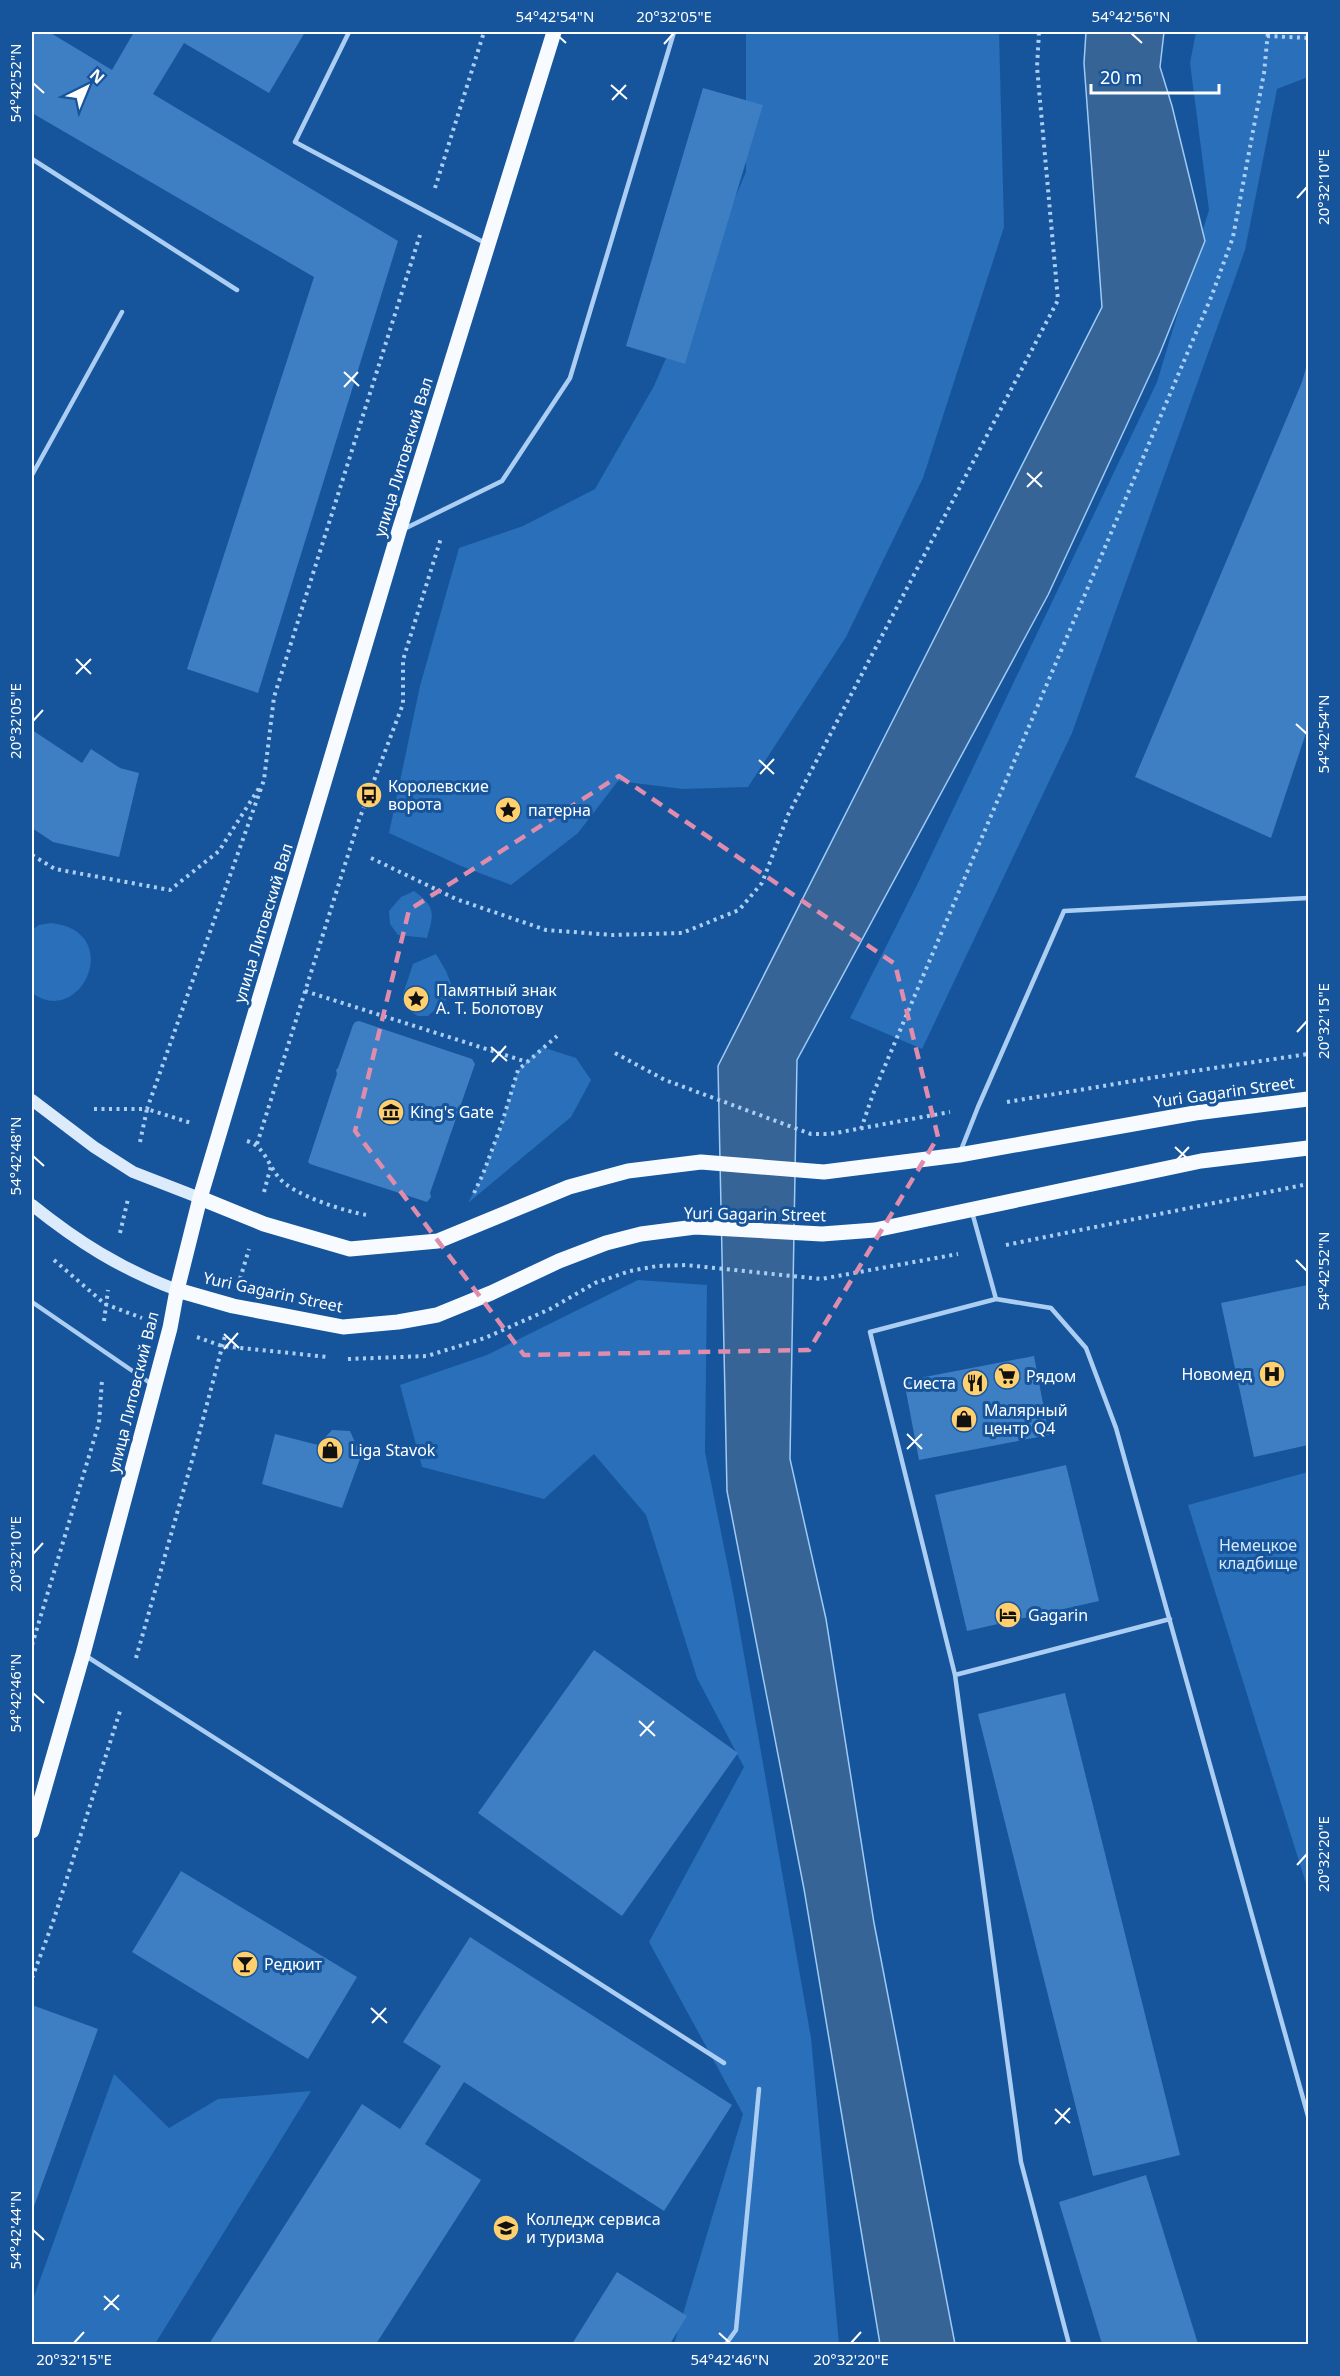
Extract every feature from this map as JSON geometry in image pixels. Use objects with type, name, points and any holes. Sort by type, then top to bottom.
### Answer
[{"type":"main road","name":"улица Литовский Вал","points":[[32,1832],[83,1654],[170,1328],[200,1198],[399,531],[554,32]]},
{"type":"main road","name":"Yuri Gagarin Street","points":[[200,1198],[256,1221],[350,1249],[438,1241],[569,1187],[628,1171],[701,1162],[824,1172],[959,1155],[1195,1113],[1308,1099]]},
{"type":"main road","points":[[32,1100],[94,1147],[133,1172],[200,1198]]},
{"type":"main road","name":"Yuri Gagarin Street","points":[[177,1290],[233,1306],[343,1327],[398,1322],[437,1315],[559,1261],[606,1243],[641,1234],[695,1227],[822,1234],[875,1230],[1201,1161],[1308,1148]]},
{"type":"main road","points":[[32,1205],[67,1233],[114,1263],[177,1290]]},
{"type":"lane","points":[[349,32],[295,142],[488,244]]},
{"type":"lane","points":[[399,531],[502,481],[570,378],[674,32]]},
{"type":"lane","points":[[32,159],[237,290]]},
{"type":"lane","points":[[32,475],[122,312]]},
{"type":"lane","points":[[959,1155],[1064,911],[1308,898]]},
{"type":"lane","points":[[971,1209],[996,1299]]},
{"type":"lane","points":[[1069,2344],[1021,2162],[955,1675],[870,1332],[996,1299],[1051,1308],[1086,1348],[1116,1428],[1308,2116]]},
{"type":"lane","points":[[32,1302],[154,1386]]},
{"type":"lane","points":[[955,1675],[1170,1619]]},
{"type":"lane","points":[[83,1654],[724,2063]]},
{"type":"lane","points":[[726,2344],[736,2330],[759,2089]]},
{"type":"path","points":[[87,1105],[97,1110],[147,1109],[264,780],[274,697],[484,32]]},
{"type":"path","points":[[371,858],[456,899],[546,930],[612,934],[682,933],[740,910],[762,883],[788,815],[1058,300],[1037,67],[1039,32]]},
{"type":"path","points":[[861,1129],[873,1094],[1212,295],[1233,237],[1264,73],[1267,34],[1308,38]]},
{"type":"path","points":[[375,1216],[353,1213],[312,1199],[281,1181],[257,1144],[359,820],[403,704],[403,660],[451,506]]},
{"type":"path","points":[[32,855],[55,868],[170,890],[219,851],[264,780]]},
{"type":"path","points":[[305,991],[526,1062]]},
{"type":"path","points":[[468,1203],[487,1164],[518,1070],[557,1036]]},
{"type":"path","points":[[615,1053],[664,1080],[812,1134],[830,1134],[1187,1071],[1308,1054]]},
{"type":"path","points":[[32,1978],[53,1922],[128,1683],[193,1457],[271,1166]]},
{"type":"path","points":[[686,1265],[821,1279],[983,1250],[1308,1184]]},
{"type":"path","points":[[53,1259],[105,1304]]},
{"type":"highlighted area","points":[[619,776],[895,964],[938,1137],[809,1350],[524,1355],[355,1131],[409,910]]},
{"type":"green space","points":[[746,32],[999,32],[1004,227],[923,478],[846,637],[748,787],[683,789],[618,781],[578,833],[511,885],[461,866],[389,833],[420,686],[459,548],[523,526],[595,489],[654,386],[746,172]]},
{"type":"green space","points":[[1196,32],[1308,32],[1308,77],[1277,89],[1245,250],[1072,733],[922,1049],[850,1018],[917,885],[1157,382],[1209,210],[1190,63]]},
{"type":"green space","points":[[414,891],[430,907],[432,917],[427,938],[398,935],[390,924],[389,911],[401,897]]},
{"type":"green space","points":[[51,923],[74,930],[87,942],[91,958],[88,975],[79,989],[66,998],[50,1001],[32,993],[32,930],[39,925]]},
{"type":"green space","points":[[436,954],[452,986],[446,1000],[428,1016],[418,1016],[407,1009],[403,994],[413,964]]},
{"type":"green space","points":[[542,1047],[576,1058],[591,1080],[571,1117],[468,1203],[483,1174],[502,1124],[518,1070]]},
{"type":"green space","points":[[638,1280],[707,1285],[705,1452],[733,1592],[811,2038],[839,2344],[674,2344],[743,2114],[649,1942],[744,1767],[697,1678],[646,1515],[594,1454],[544,1499],[422,1467],[400,1385],[487,1355]]},
{"type":"green space","name":"Немецкое кладбище","points":[[1308,1472],[1308,1890],[1188,1505]]},
{"type":"green space","points":[[114,2074],[169,2128],[218,2099],[311,2091],[155,2344],[32,2344],[32,2302]]},
{"type":"shaded area","points":[[1086,32],[1164,32],[1160,67],[1172,106],[1205,241],[1160,353],[1048,595],[797,1060],[790,1459],[826,1619],[874,1923],[955,2344],[880,2344],[804,1889],[727,1491],[718,1066],[1102,307],[1084,63]]},
{"type":"building","points":[[32,32],[49,32],[112,70],[134,32],[305,32],[269,93],[184,43],[153,94],[398,241],[258,693],[187,669],[314,277],[32,113]]},
{"type":"building","points":[[703,88],[763,105],[685,364],[626,346]]},
{"type":"building","points":[[1308,361],[1308,727],[1271,838],[1135,777],[1302,382]]},
{"type":"building","points":[[32,730],[82,763],[91,749],[120,768],[139,773],[119,857],[53,842],[32,828]]},
{"type":"building","name":"King's Gate","points":[[359,1021],[472,1059],[475,1064],[430,1193],[431,1197],[427,1202],[308,1162],[337,1074],[336,1070],[353,1025]]},
{"type":"building","name":"Новомед","points":[[1308,1285],[1308,1445],[1254,1457],[1221,1303]]},
{"type":"building","points":[[1034,1356],[1049,1435],[919,1460],[904,1381]]},
{"type":"building","points":[[332,1430],[350,1431],[361,1456],[342,1508],[262,1484],[275,1434],[318,1445]]},
{"type":"building","points":[[1066,1465],[1099,1601],[967,1631],[935,1495]]},
{"type":"building","points":[[594,1650],[738,1753],[622,1916],[478,1813]]},
{"type":"building","points":[[1065,1693],[1180,2155],[1093,2176],[978,1714]]},
{"type":"building","name":"Редюит","points":[[181,1871],[357,1977],[308,2059],[132,1952]]},
{"type":"building","points":[[470,1937],[732,2105],[664,2211],[464,2082],[425,2144],[481,2180],[376,2344],[209,2344],[362,2104],[400,2129],[441,2066],[403,2042]]},
{"type":"building","points":[[32,2005],[98,2029],[32,2212]]},
{"type":"building","points":[[1146,2175],[1198,2344],[1102,2344],[1059,2202]]},
{"type":"building","points":[[617,2272],[687,2316],[670,2344],[572,2344]]},
{"type":"place","name":"Королевские ворота","points":[[369,795]]},
{"type":"place","name":"патерна","points":[[508,810]]},
{"type":"place","name":"Памятный знак А. Т. Болотову","points":[[416,999]]},
{"type":"place","name":"King's Gate","points":[[391,1112]]},
{"type":"place","name":"Новомед","points":[[1272,1374]]},
{"type":"place","name":"Рядом","points":[[1007,1376]]},
{"type":"place","name":"Сиеста","points":[[975,1383]]},
{"type":"place","name":"Малярный центр Q4","points":[[964,1419]]},
{"type":"place","name":"Liga Stavok","points":[[330,1450]]},
{"type":"place","name":"Gagarin","points":[[1008,1615]]},
{"type":"place","name":"Редюит","points":[[245,1964]]},
{"type":"place","name":"Колледж сервиса и туризма","points":[[506,2228]]}]
